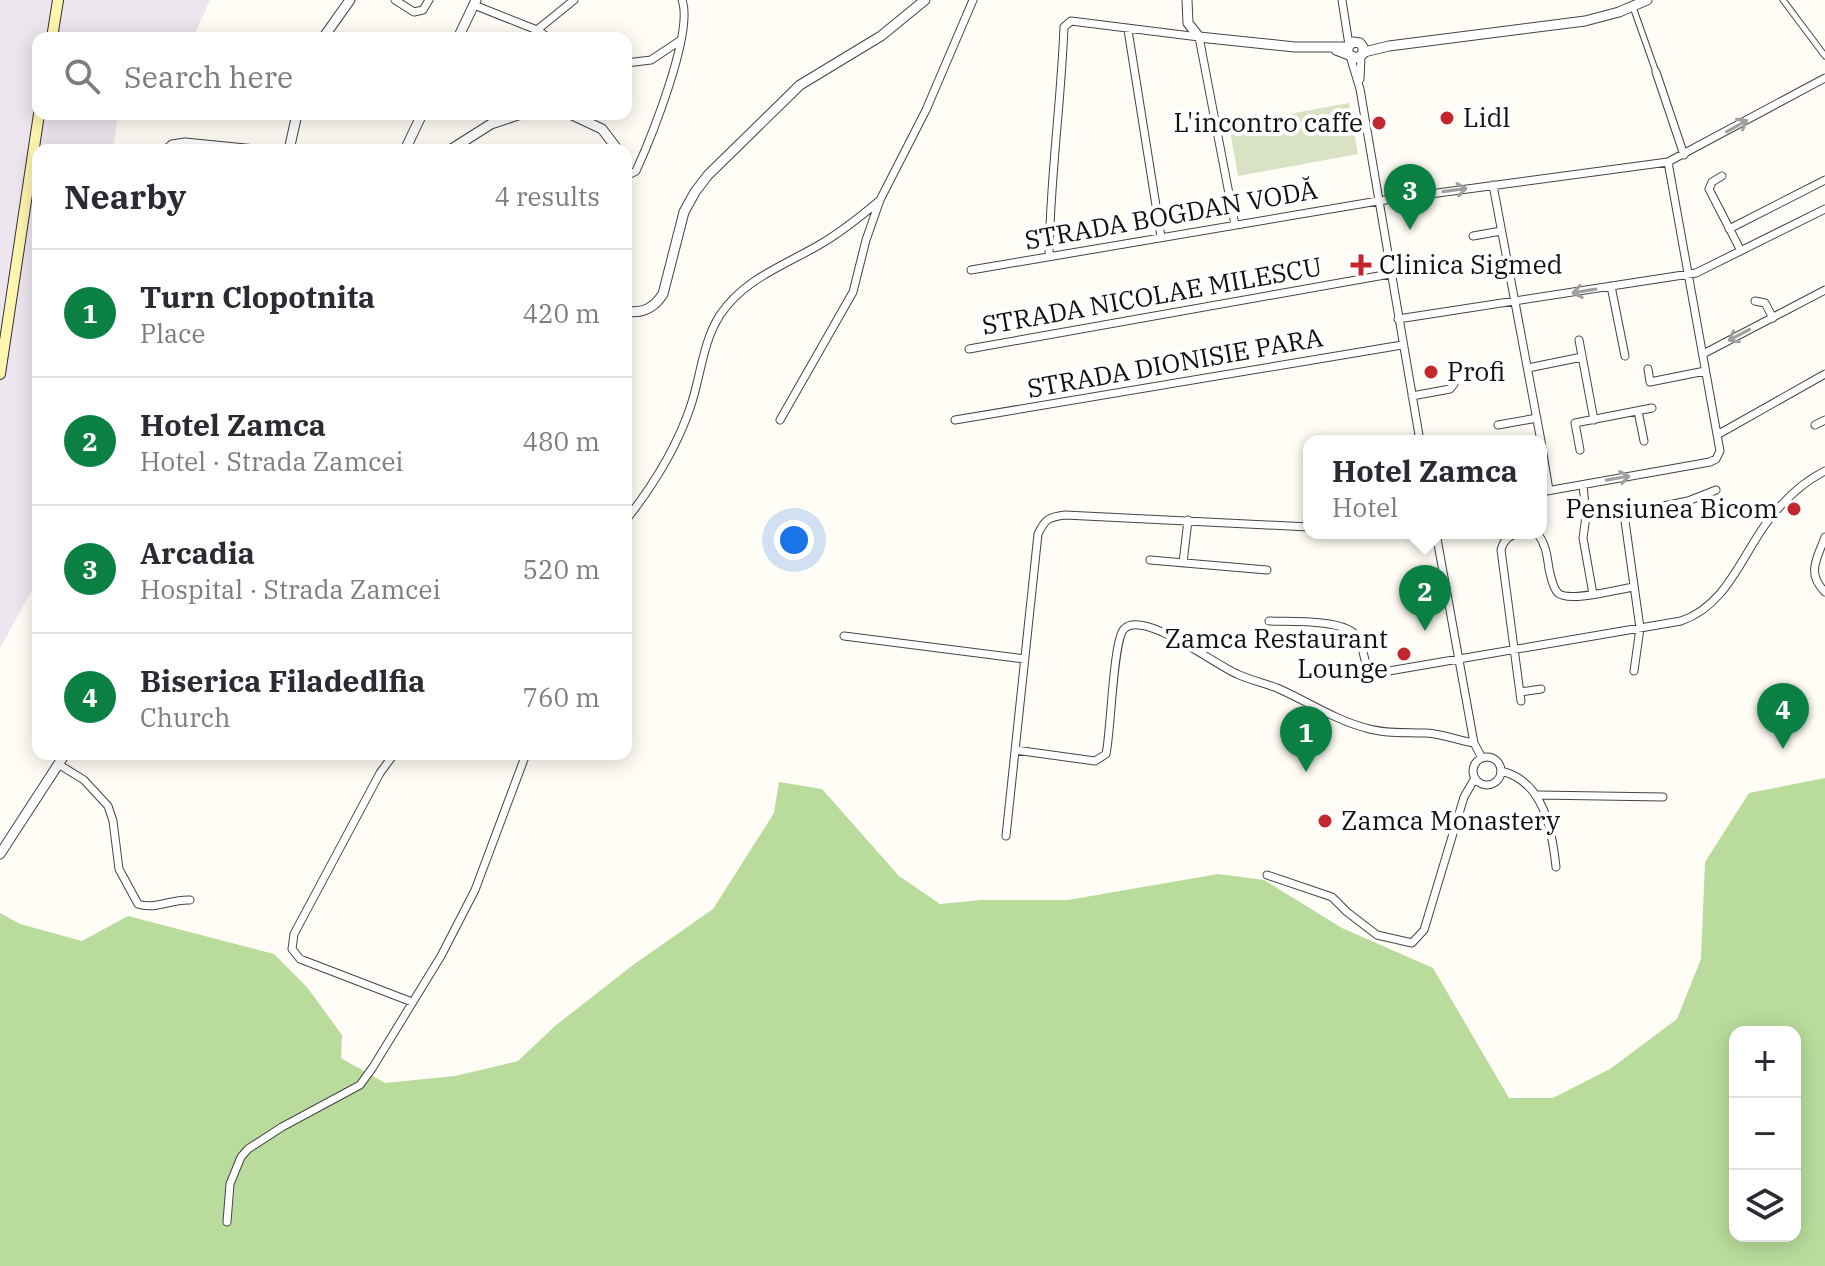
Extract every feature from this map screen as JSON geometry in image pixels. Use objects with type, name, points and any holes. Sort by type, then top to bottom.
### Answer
[{"type":"main road","points":[[53,32],[58,0]]},
{"type":"main road","points":[[34,144],[38,120]]},
{"type":"main road","points":[[0,374],[32,161]]},
{"type":"street","points":[[327,32],[350,0]]},
{"type":"street","points":[[395,0],[414,12],[420,12],[429,0]]},
{"type":"street","points":[[537,30],[574,0]]},
{"type":"street","points":[[632,173],[636,171],[645,151],[661,108],[685,27],[682,0]]},
{"type":"street","points":[[632,311],[643,311],[656,304],[663,294],[684,212],[708,175],[800,85],[881,36],[925,0]]},
{"type":"street","points":[[780,420],[853,292],[880,200],[926,110],[973,0]]},
{"type":"street","points":[[1187,0],[1188,23],[1199,37],[1235,225]]},
{"type":"street","points":[[1342,0],[1355,50],[1419,435]]},
{"type":"street","points":[[1049,256],[1051,178],[1067,21],[1128,30],[1355,50],[1585,21],[1647,0]]},
{"type":"street","points":[[1783,0],[1825,56]]},
{"type":"street","points":[[461,32],[475,2],[540,32]]},
{"type":"street","points":[[1633,6],[1684,155]]},
{"type":"street","points":[[1128,30],[1161,237]]},
{"type":"street","points":[[632,62],[651,60],[681,40]]},
{"type":"street","name":"STRADA BOGDAN VODĂ","points":[[971,270],[1378,201],[1668,162],[1824,81]]},
{"type":"street","points":[[290,144],[296,120]]},
{"type":"street","points":[[408,144],[419,120]]},
{"type":"street","points":[[459,144],[503,120]]},
{"type":"street","points":[[583,120],[602,129],[613,144]]},
{"type":"street","points":[[172,144],[206,144]]},
{"type":"street","points":[[1547,491],[1716,459],[1720,451],[1668,162]]},
{"type":"street","points":[[1722,176],[1712,182],[1709,189],[1741,251]]},
{"type":"street","points":[[1729,229],[1825,180]]},
{"type":"street","points":[[1493,185],[1540,435]]},
{"type":"street","points":[[632,511],[662,468],[681,430],[711,333],[721,314],[754,279],[822,243],[880,200]]},
{"type":"street","points":[[1398,319],[1689,274],[1709,268],[1825,209]]},
{"type":"street","points":[[1473,236],[1501,231]]},
{"type":"street","name":"STRADA NICOLAE MILESCU","points":[[969,349],[1390,274]]},
{"type":"street","points":[[1611,286],[1625,356]]},
{"type":"street","points":[[1703,354],[1825,290]]},
{"type":"street","points":[[1755,301],[1765,303],[1773,318]]},
{"type":"street","points":[[1579,340],[1594,420]]},
{"type":"street","name":"STRADA DIONISIE PARA","points":[[955,420],[1402,345]]},
{"type":"street","points":[[1528,368],[1582,357]]},
{"type":"street","points":[[1648,369],[1650,382],[1705,371]]},
{"type":"street","points":[[1412,396],[1450,389],[1454,384],[1453,370]]},
{"type":"street","points":[[1717,435],[1825,374]]},
{"type":"street","points":[[1580,450],[1575,423],[1652,408]]},
{"type":"street","points":[[1638,411],[1644,441]]},
{"type":"street","points":[[1498,425],[1537,418]]},
{"type":"street","points":[[1815,425],[1825,420]]},
{"type":"street","points":[[1269,621],[1345,628],[1358,636],[1365,663],[1369,669],[1377,671],[1681,621],[1706,609],[1720,596],[1766,523],[1802,485],[1825,471]]},
{"type":"street","points":[[1583,485],[1586,516],[1583,538],[1593,594]]},
{"type":"street","points":[[1634,671],[1640,628],[1624,514],[1688,501],[1716,490]]},
{"type":"street","points":[[1006,836],[1038,534],[1047,518],[1065,515],[1303,527]]},
{"type":"street","points":[[1183,563],[1188,520]]},
{"type":"street","points":[[1825,537],[1812,570],[1825,592]]},
{"type":"street","points":[[1438,539],[1474,743],[1482,758]]},
{"type":"street","points":[[1506,539],[1501,550],[1520,697],[1541,689]]},
{"type":"street","points":[[1542,539],[1553,585],[1558,593],[1567,597],[1634,587]]},
{"type":"street","points":[[1150,560],[1267,570]]},
{"type":"street","points":[[1015,750],[1095,761],[1106,754],[1111,731],[1117,641],[1126,627],[1133,624],[1143,624],[1236,673],[1368,729],[1430,733],[1474,743]]},
{"type":"street","points":[[844,636],[1025,659]]},
{"type":"street","points":[[1482,758],[1495,759],[1501,771],[1516,777],[1538,795],[1546,814],[1556,867]]},
{"type":"street","points":[[1267,875],[1332,897],[1377,935],[1412,943],[1424,930],[1464,797],[1475,778],[1473,769],[1482,758]]},
{"type":"street","points":[[0,854],[61,760]]},
{"type":"street","points":[[390,760],[294,934],[292,949],[300,959],[412,1002]]},
{"type":"street","points":[[227,1222],[230,1184],[241,1157],[270,1134],[360,1085],[441,956],[475,890],[524,760]]},
{"type":"street","points":[[58,764],[84,780],[108,806],[119,869],[138,904],[147,908],[178,899],[190,900]]},
{"type":"street","points":[[1475,778],[1488,785],[1497,781],[1501,771]]},
{"type":"street","points":[[1538,795],[1663,797]]},
{"type":"shaded area","points":[[0,0],[210,0],[196,32],[32,32],[32,120],[117,120],[114,144],[32,144],[32,590],[0,648]]},
{"type":"green space","points":[[1349,103],[1358,154],[1238,176],[1229,125]]},
{"type":"green space","points":[[1825,778],[1825,1266],[0,1266],[0,913],[20,924],[82,941],[128,916],[274,954],[307,987],[342,1035],[341,1058],[385,1083],[455,1076],[518,1061],[555,1026],[633,965],[713,909],[774,813],[779,782],[822,789],[899,876],[940,904],[981,900],[1068,900],[1218,874],[1264,880],[1342,928],[1433,968],[1509,1098],[1553,1098],[1610,1069],[1677,1019],[1701,959],[1705,862],[1749,793]]},
{"type":"place","name":"Lidl","points":[[1447,118]]},
{"type":"place","name":"L'incontro caffe","points":[[1379,123]]},
{"type":"place","name":"Arcadia","points":[[1410,230]]},
{"type":"place","name":"Clinica Sigmed","points":[[1361,265]]},
{"type":"place","name":"Profi","points":[[1431,372]]},
{"type":"place","name":"Pensiunea Bicom","points":[[1794,509]]},
{"type":"place","name":"Hotel Zamca","points":[[1425,631]]},
{"type":"place","name":"Zamca Restaurant Lounge","points":[[1404,654]]},
{"type":"place","name":"Biserica Filadedlfia","points":[[1783,749]]},
{"type":"place","name":"Turn Clopotnita","points":[[1306,772]]},
{"type":"place","name":"Zamca Monastery","points":[[1325,821]]}]
